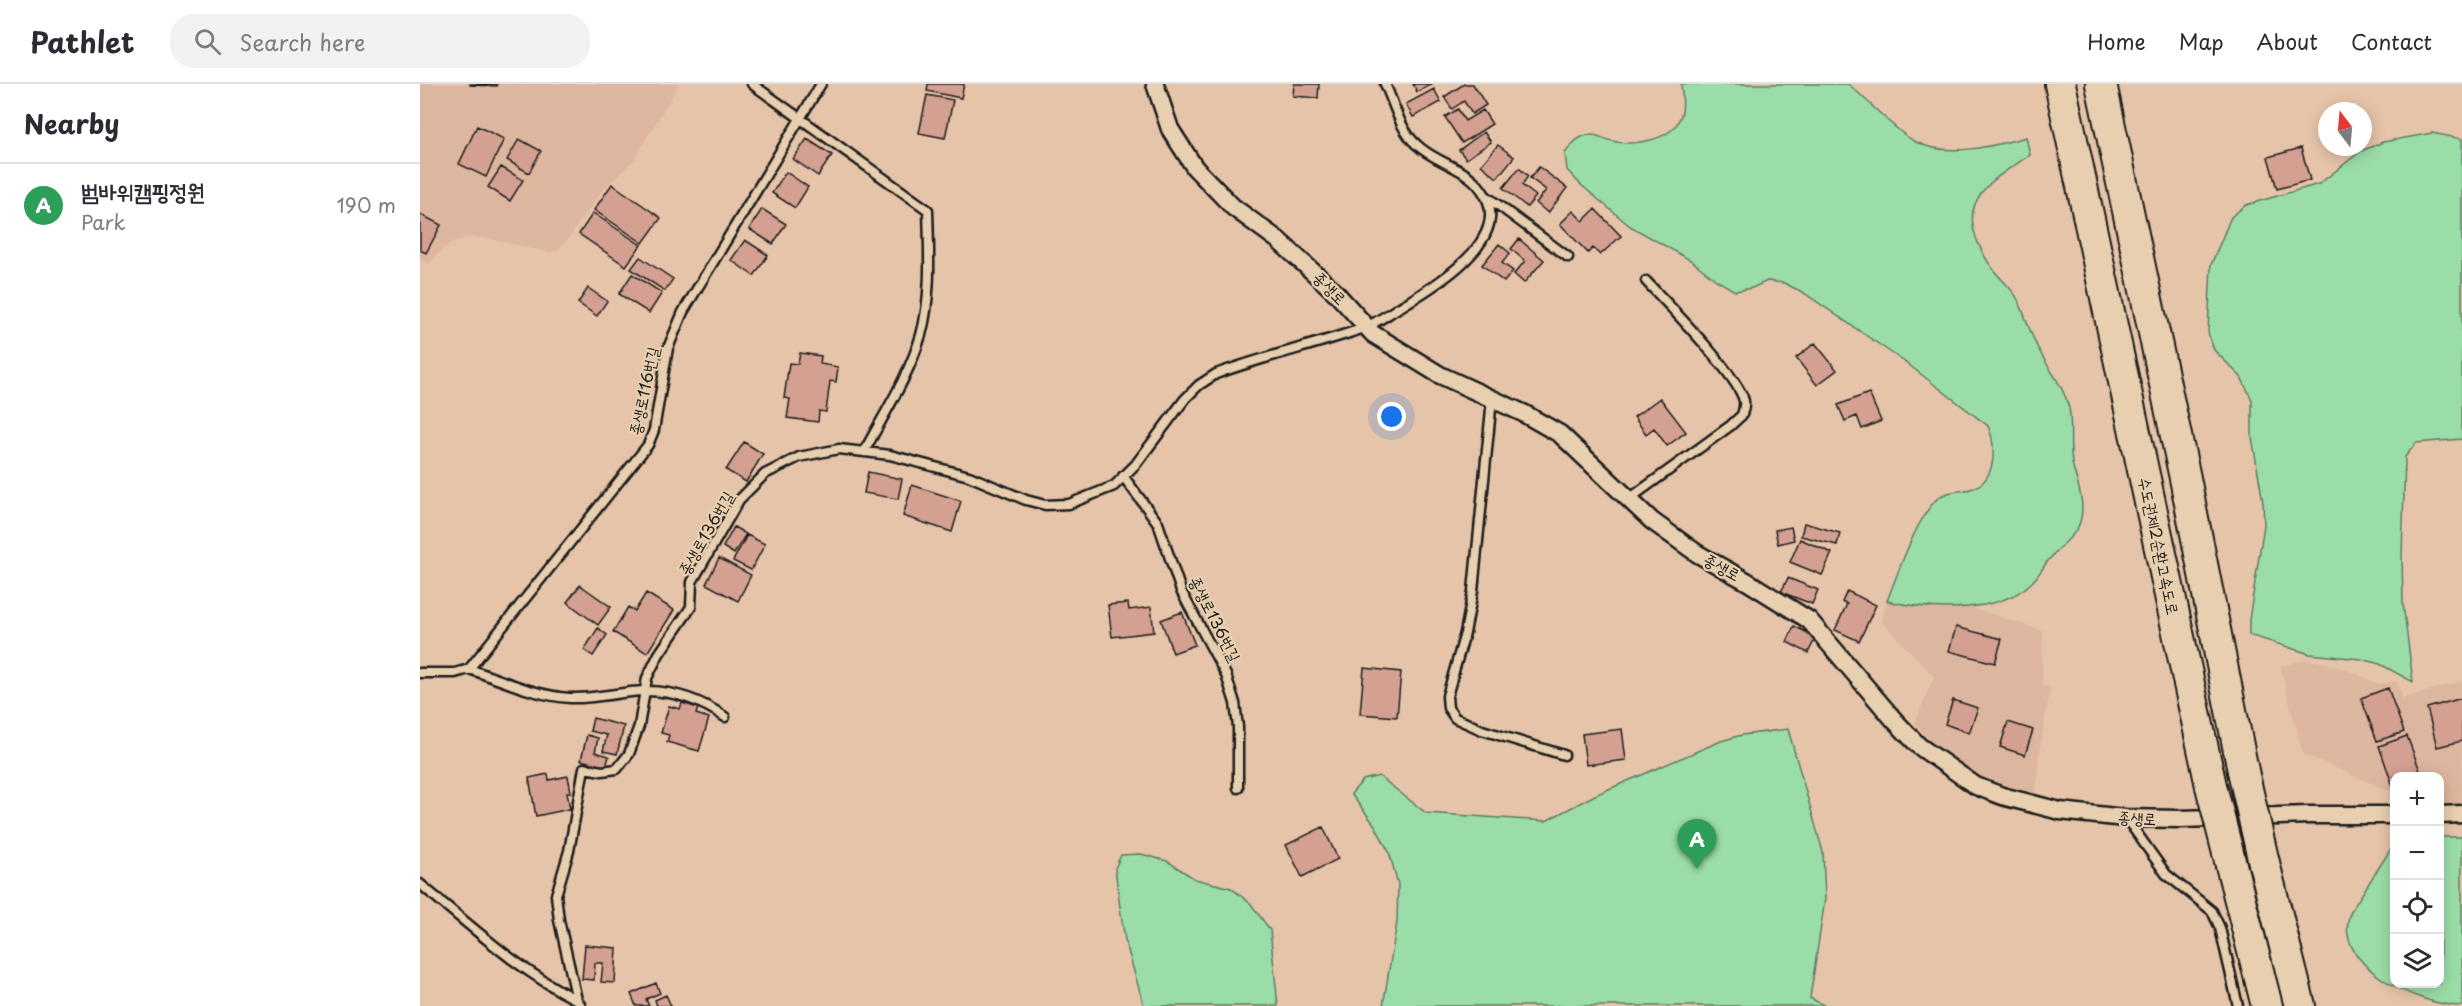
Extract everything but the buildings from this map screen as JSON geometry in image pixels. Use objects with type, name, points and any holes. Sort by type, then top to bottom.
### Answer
[{"type":"highway","name":"수도권제2순환고속도로","points":[[2060,84],[2211,786],[2267,1006]]},
{"type":"highway","points":[[2101,84],[2185,478],[2243,771],[2300,1006]]},
{"type":"street","name":"종생로","points":[[1155,84],[1170,129],[1194,168],[1233,207],[1278,240],[1335,292],[1373,334],[1440,375],[1523,413],[1560,434],[1652,521],[1698,554],[1809,620],[1919,746],[1947,768],[1976,786],[2023,802],[2060,811],[2125,818],[2390,815]]},
{"type":"street","points":[[2444,815],[2462,814]]},
{"type":"lane","points":[[752,84],[928,210],[929,264],[921,333],[911,362],[864,452]]},
{"type":"lane","name":"종생로116번길","points":[[469,669],[648,445],[654,430],[668,348],[682,312],[822,84]]},
{"type":"lane","points":[[1385,84],[1407,134],[1417,146],[1466,174],[1475,181],[1486,196],[1568,257]]},
{"type":"lane","name":"종생로136번길","points":[[579,1003],[558,920],[556,895],[569,851],[584,768],[602,771],[617,769],[629,754],[639,726],[647,678],[659,654],[691,607],[692,582],[739,500],[765,474],[799,457],[839,449],[890,455],[969,476],[1026,500],[1045,505],[1069,504],[1092,496],[1114,486],[1136,464],[1185,399],[1216,374],[1366,327],[1446,278],[1464,262],[1483,238],[1489,223],[1490,209],[1486,196]]},
{"type":"lane","points":[[1629,499],[1730,426],[1742,415],[1744,401],[1736,384],[1720,364],[1646,281]]},
{"type":"lane","points":[[1492,399],[1473,591],[1465,633],[1447,696],[1448,708],[1455,718],[1482,730],[1564,755]]},
{"type":"lane","name":"종생로136번길","points":[[1124,476],[1158,523],[1181,591],[1226,675],[1235,703],[1238,727],[1238,788]]},
{"type":"lane","points":[[420,673],[455,673],[469,669],[550,696],[599,697],[646,691],[682,696],[705,703],[725,717]]},
{"type":"lane","points":[[2125,818],[2166,874],[2212,911],[2220,928],[2238,1006]]},
{"type":"lane","points":[[420,884],[522,966],[551,987],[579,1003]]},
{"type":"shaded area","points":[[420,84],[679,84],[634,160],[602,191],[558,250],[548,252],[485,238],[466,238],[450,243],[428,264],[420,259]]},
{"type":"shaded area","points":[[1887,601],[1950,609],[1966,606],[2043,631],[2042,685],[2050,688],[2039,755],[2035,802],[1987,788],[1937,751],[1915,723],[1934,676],[1881,621]]},
{"type":"shaded area","points":[[2307,660],[2323,662],[2358,674],[2378,684],[2396,681],[2403,698],[2462,681],[2462,811],[2444,809],[2444,772],[2390,772],[2390,791],[2303,754],[2280,666]]},
{"type":"green space","points":[[1681,84],[1848,84],[1900,131],[1916,142],[1929,147],[1971,149],[2026,137],[2030,155],[1996,178],[1981,193],[1973,211],[1973,227],[1978,244],[1987,260],[2017,298],[2037,345],[2067,400],[2072,460],[2082,513],[2075,532],[2050,558],[2033,582],[2016,594],[2000,601],[1961,607],[1942,608],[1887,601],[1914,534],[1935,501],[1948,493],[1974,488],[1987,477],[1993,460],[1991,434],[1988,426],[1909,365],[1804,293],[1784,283],[1767,281],[1752,288],[1735,291],[1716,280],[1692,261],[1630,226],[1580,184],[1567,170],[1565,153],[1582,137],[1593,135],[1612,141],[1630,143],[1650,140],[1668,133],[1681,116],[1683,102]]},
{"type":"green space","points":[[2432,133],[2462,139],[2462,439],[2416,443],[2405,457],[2403,604],[2413,682],[2380,664],[2361,659],[2310,654],[2249,635],[2249,620],[2264,525],[2263,502],[2252,437],[2252,400],[2241,377],[2214,350],[2208,333],[2211,265],[2231,217],[2246,205],[2319,184],[2355,156],[2372,156],[2372,146],[2383,142]]},
{"type":"green space","points":[[1788,729],[1823,852],[1825,899],[1810,998],[1825,1006],[1383,1006],[1397,922],[1398,884],[1389,852],[1374,824],[1351,794],[1363,780],[1379,776],[1426,813],[1546,821],[1595,795],[1721,741],[1742,735]]},
{"type":"green space","points":[[2444,837],[2462,837],[2462,1006],[2424,999],[2398,988],[2444,988]]},
{"type":"green space","points":[[2390,850],[2390,983],[2365,965],[2353,949],[2347,931],[2351,911]]},
{"type":"green space","points":[[1141,854],[1167,861],[1195,879],[1231,888],[1251,904],[1270,930],[1278,1006],[1144,1006],[1125,940],[1115,868],[1121,855]]},
{"type":"place","name":"범바위캠핑정원","points":[[1697,869]]}]
